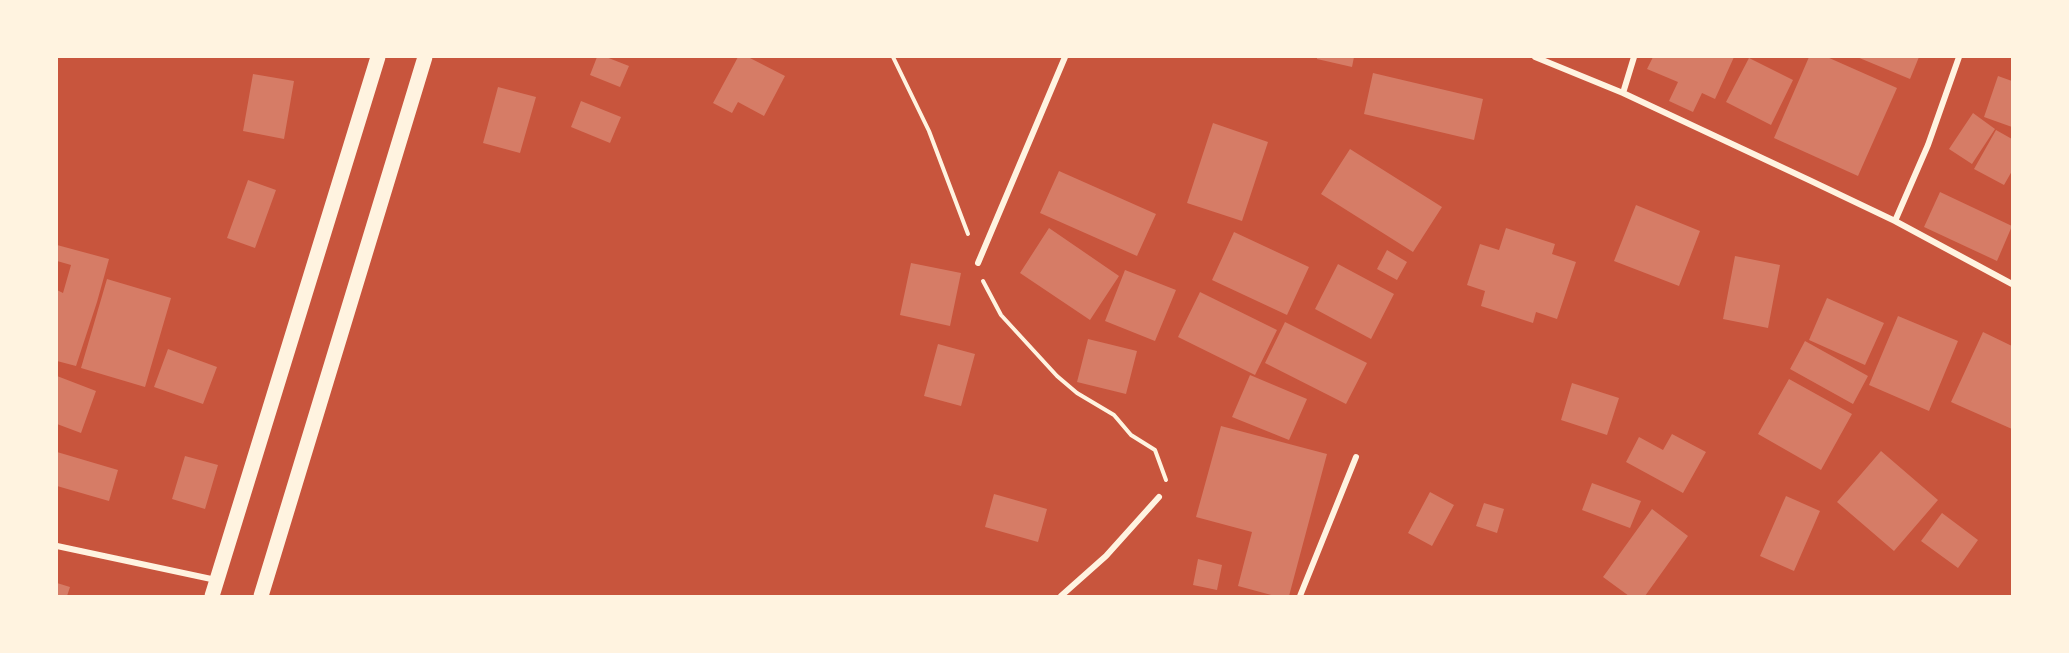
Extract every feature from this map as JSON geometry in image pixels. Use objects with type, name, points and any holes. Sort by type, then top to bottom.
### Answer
[{"type":"main road","points":[[212,596],[378,57]]},
{"type":"main road","points":[[261,596],[425,57]]},
{"type":"street","points":[[978,262],[1065,57]]},
{"type":"street","points":[[1535,57],[1623,93],[1895,221],[2012,284]]},
{"type":"street","points":[[1623,93],[1634,57]]},
{"type":"street","points":[[1895,221],[1928,145],[1959,57]]},
{"type":"street","points":[[1300,596],[1356,457]]},
{"type":"street","points":[[1061,596],[1106,556],[1159,497]]},
{"type":"street","points":[[57,546],[217,580]]},
{"type":"path","points":[[894,57],[930,130],[978,262],[983,282],[1001,315],[1057,376],[1077,393],[1114,415],[1131,435],[1155,450],[1167,478],[1159,497]]},
{"type":"building","points":[[597,57],[606,57],[629,66],[620,87],[590,75]]},
{"type":"building","points":[[738,57],[748,57],[785,76],[764,116],[738,102],[732,113],[713,103]]},
{"type":"building","points":[[1317,57],[1354,57],[1352,67],[1317,59]]},
{"type":"building","points":[[1653,57],[1734,57],[1715,99],[1702,93],[1693,112],[1669,101],[1678,82],[1647,69]]},
{"type":"building","points":[[1809,57],[1827,57],[1897,88],[1858,176],[1774,138]]},
{"type":"building","points":[[1857,57],[1919,57],[1910,79]]},
{"type":"building","points":[[1749,58],[1793,80],[1771,125],[1726,102]]},
{"type":"building","points":[[1373,73],[1483,99],[1474,140],[1364,114]]},
{"type":"building","points":[[253,74],[294,81],[284,139],[243,131]]},
{"type":"building","points":[[1998,76],[2012,81],[2012,127],[1984,117]]},
{"type":"building","points":[[498,87],[536,97],[520,153],[483,143]]},
{"type":"building","points":[[581,101],[621,117],[610,143],[571,127]]},
{"type":"building","points":[[1973,113],[1995,129],[1972,164],[1949,149]]},
{"type":"building","points":[[1213,123],[1268,142],[1242,221],[1187,203]]},
{"type":"building","points":[[1996,130],[2012,139],[2012,171],[2004,185],[1974,169]]},
{"type":"building","points":[[1350,149],[1442,207],[1413,252],[1321,194]]},
{"type":"building","points":[[1059,171],[1156,214],[1137,256],[1040,213]]},
{"type":"building","points":[[248,180],[276,190],[255,248],[227,238]]},
{"type":"building","points":[[1940,192],[2012,226],[1997,261],[1924,227]]},
{"type":"building","points":[[1636,205],[1700,231],[1679,286],[1614,261]]},
{"type":"building","points":[[1049,228],[1119,276],[1090,320],[1020,273]]},
{"type":"building","points":[[1506,228],[1555,244],[1552,254],[1576,262],[1557,319],[1536,312],[1533,323],[1481,306],[1485,291],[1467,285],[1480,244],[1499,250]]},
{"type":"building","points":[[1234,232],[1309,267],[1287,315],[1212,280]]},
{"type":"building","points":[[57,245],[109,259],[76,366],[57,361],[57,290],[63,293],[71,265],[57,261]]},
{"type":"building","points":[[1387,250],[1407,262],[1397,280],[1377,269]]},
{"type":"building","points":[[1735,256],[1780,265],[1768,328],[1723,319]]},
{"type":"building","points":[[911,263],[961,273],[950,326],[900,315]]},
{"type":"building","points":[[1338,264],[1394,294],[1371,339],[1315,309]]},
{"type":"building","points":[[1125,270],[1176,290],[1155,341],[1105,321]]},
{"type":"building","points":[[107,279],[171,298],[145,387],[81,368]]},
{"type":"building","points":[[1200,292],[1277,330],[1255,375],[1178,337]]},
{"type":"building","points":[[1827,298],[1884,323],[1865,365],[1809,340]]},
{"type":"building","points":[[1898,316],[1958,341],[1929,411],[1869,385]]},
{"type":"building","points":[[1285,322],[1367,363],[1346,404],[1265,363]]},
{"type":"building","points":[[1983,332],[2012,346],[2012,429],[1951,402]]},
{"type":"building","points":[[1088,339],[1137,351],[1126,394],[1077,382]]},
{"type":"building","points":[[1805,341],[1868,376],[1853,404],[1790,369]]},
{"type":"building","points":[[938,344],[975,354],[961,406],[924,396]]},
{"type":"building","points":[[168,349],[217,367],[203,404],[154,387]]},
{"type":"building","points":[[1250,375],[1307,399],[1289,440],[1232,417]]},
{"type":"building","points":[[57,376],[96,391],[81,433],[57,424]]},
{"type":"building","points":[[1789,379],[1852,414],[1821,470],[1758,434]]},
{"type":"building","points":[[1572,383],[1619,398],[1607,435],[1561,420]]},
{"type":"building","points":[[1221,426],[1327,454],[1289,596],[1275,596],[1238,586],[1252,532],[1196,517]]},
{"type":"building","points":[[1672,434],[1706,452],[1683,493],[1626,462],[1639,437],[1663,450]]},
{"type":"building","points":[[1881,451],[1938,500],[1894,551],[1837,502]]},
{"type":"building","points":[[57,452],[118,470],[109,501],[57,486]]},
{"type":"building","points":[[185,456],[218,465],[205,509],[172,499]]},
{"type":"building","points":[[1592,483],[1641,501],[1630,528],[1582,510]]},
{"type":"building","points":[[1430,492],[1454,505],[1432,546],[1408,533]]},
{"type":"building","points":[[994,494],[1047,509],[1038,542],[985,527]]},
{"type":"building","points":[[1786,496],[1820,511],[1794,571],[1760,556]]},
{"type":"building","points":[[1484,503],[1504,509],[1497,533],[1476,526]]},
{"type":"building","points":[[1652,509],[1688,536],[1645,596],[1629,596],[1603,577]]},
{"type":"building","points":[[1942,513],[1978,540],[1958,568],[1921,541]]},
{"type":"building","points":[[1198,559],[1222,565],[1217,590],[1193,585]]},
{"type":"building","points":[[57,583],[70,587],[67,596],[57,596]]}]
